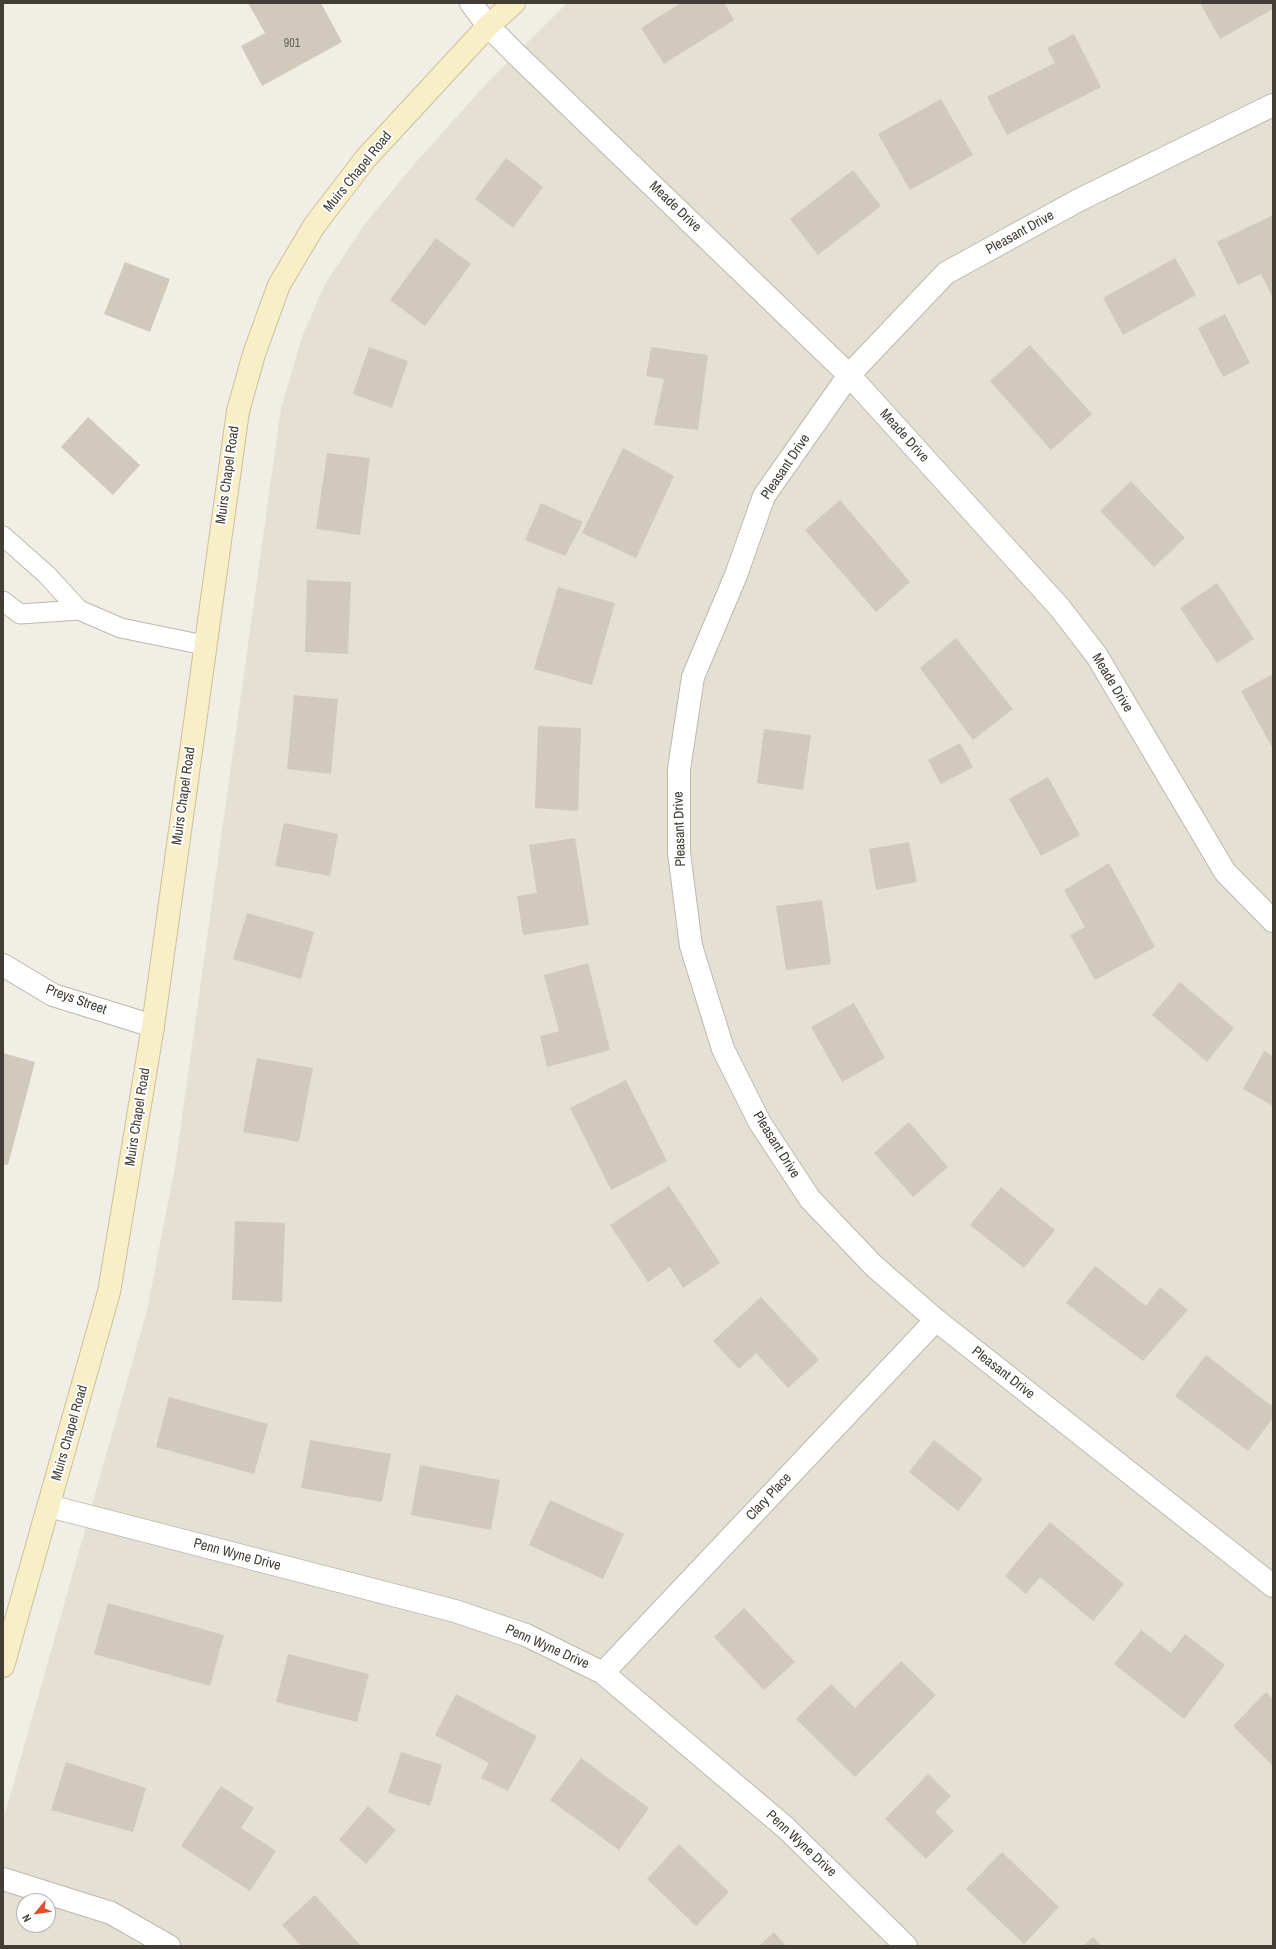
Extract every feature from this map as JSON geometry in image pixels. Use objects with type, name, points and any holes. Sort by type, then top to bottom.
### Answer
[{"type":"main road","name":"Muirs Chapel Road","points":[[3,1666],[110,1292],[153,1026],[204,645],[238,411],[254,354],[279,285],[314,226],[366,158],[488,26],[514,3]]},
{"type":"street","name":"Meade Drive","points":[[471,3],[488,26],[849,375],[1060,608],[1097,656],[1225,872],[1273,921]]},
{"type":"street","name":"Pleasant Drive","points":[[1273,105],[1079,200],[946,273],[849,375],[764,496],[736,575],[693,677],[679,768],[679,853],[691,946],[723,1048],[760,1123],[810,1199],[874,1266],[936,1320],[1273,1586]]},
{"type":"street","name":"Preys Street","points":[[3,965],[53,995],[153,1026]]},
{"type":"street","name":"Clary Place","points":[[603,1673],[936,1320]]},
{"type":"street","name":"Penn Wyne Drive","points":[[49,1506],[455,1611],[526,1635],[603,1673],[786,1828],[906,1946]]},
{"type":"street","points":[[3,1879],[111,1913],[169,1946]]},
{"type":"lane","points":[[3,536],[47,575],[79,610],[121,628],[204,645]]},
{"type":"lane","points":[[3,601],[20,614],[79,610]]},
{"type":"shaded area","points":[[567,3],[1273,3],[1273,1946],[3,1946],[3,1821],[147,1310],[175,1167],[281,408],[302,337],[325,284],[364,225],[416,162],[486,84]]},
{"type":"building","points":[[248,3],[321,3],[342,42],[262,86],[241,46],[265,33]]},
{"type":"building","points":[[681,3],[724,3],[734,20],[664,64],[641,28]]},
{"type":"building","points":[[1200,3],[1273,3],[1273,9],[1220,39]]},
{"type":"building","points":[[1074,34],[1101,87],[1007,135],[987,97],[1055,63],[1047,48]]},
{"type":"building","points":[[941,99],[973,155],[910,190],[878,134]]},
{"type":"building","points":[[506,158],[543,187],[513,228],[475,199]]},
{"type":"building","points":[[853,170],[881,206],[818,255],[790,219]]},
{"type":"building","points":[[1273,215],[1272,296],[1261,274],[1238,285],[1217,242]]},
{"type":"building","points":[[436,238],[471,264],[425,326],[390,300]]},
{"type":"building","points":[[1175,258],[1196,295],[1123,335],[1103,298]]},
{"type":"building","points":[[125,262],[170,279],[150,332],[104,314]]},
{"type":"building","points":[[1225,314],[1250,363],[1223,377],[1198,328]]},
{"type":"building","points":[[1030,345],[1092,414],[1051,450],[990,381]]},
{"type":"building","points":[[369,347],[408,361],[392,408],[353,394]]},
{"type":"building","points":[[651,347],[708,355],[698,430],[654,425],[664,379],[646,376]]},
{"type":"building","points":[[88,417],[140,465],[113,495],[61,447]]},
{"type":"building","points":[[623,448],[674,476],[636,558],[582,533]]},
{"type":"building","points":[[327,453],[370,458],[360,535],[316,529]]},
{"type":"building","points":[[1131,481],[1185,538],[1154,567],[1100,511]]},
{"type":"building","points":[[840,500],[910,582],[876,612],[805,530]]},
{"type":"building","points":[[541,503],[583,522],[565,556],[525,540]]},
{"type":"building","points":[[307,580],[351,582],[348,654],[305,652]]},
{"type":"building","points":[[1217,583],[1254,639],[1217,663],[1180,608]]},
{"type":"building","points":[[558,587],[615,603],[592,685],[534,669]]},
{"type":"building","points":[[956,638],[1013,709],[973,740],[920,668]]},
{"type":"building","points":[[1273,674],[1273,749],[1241,691]]},
{"type":"building","points":[[294,695],[338,699],[331,774],[287,769]]},
{"type":"building","points":[[538,726],[581,728],[578,811],[535,808]]},
{"type":"building","points":[[764,729],[811,735],[803,790],[757,783]]},
{"type":"building","points":[[960,743],[973,767],[941,784],[928,760]]},
{"type":"building","points":[[1048,777],[1080,835],[1041,856],[1009,799]]},
{"type":"building","points":[[284,823],[338,834],[330,876],[275,866]]},
{"type":"building","points":[[575,838],[589,925],[523,935],[517,896],[537,893],[529,845]]},
{"type":"building","points":[[909,842],[917,882],[876,890],[869,849]]},
{"type":"building","points":[[1109,863],[1155,947],[1095,980],[1070,935],[1085,927],[1064,890]]},
{"type":"building","points":[[822,900],[831,964],[786,970],[776,906]]},
{"type":"building","points":[[247,913],[314,932],[301,979],[233,959]]},
{"type":"building","points":[[588,963],[610,1050],[547,1067],[540,1036],[559,1031],[544,975]]},
{"type":"building","points":[[1180,982],[1234,1028],[1207,1062],[1152,1015]]},
{"type":"building","points":[[854,1003],[885,1058],[842,1082],[811,1027]]},
{"type":"building","points":[[1264,1051],[1273,1056],[1273,1106],[1243,1089]]},
{"type":"building","points":[[3,1053],[35,1062],[8,1165],[3,1164]]},
{"type":"building","points":[[257,1058],[313,1068],[299,1142],[243,1132]]},
{"type":"building","points":[[626,1080],[667,1161],[611,1190],[570,1108]]},
{"type":"building","points":[[909,1122],[948,1167],[913,1197],[874,1153]]},
{"type":"building","points":[[669,1186],[720,1263],[683,1288],[670,1267],[648,1282],[610,1225]]},
{"type":"building","points":[[1001,1187],[1055,1230],[1024,1268],[970,1225]]},
{"type":"building","points":[[235,1221],[285,1223],[282,1302],[232,1300]]},
{"type":"building","points":[[1095,1266],[1146,1306],[1160,1287],[1188,1310],[1143,1361],[1066,1303]]},
{"type":"building","points":[[761,1297],[819,1360],[788,1388],[756,1353],[739,1369],[713,1341]]},
{"type":"building","points":[[1206,1355],[1273,1407],[1273,1418],[1248,1451],[1175,1396]]},
{"type":"building","points":[[169,1397],[268,1424],[254,1474],[156,1447]]},
{"type":"building","points":[[310,1440],[391,1454],[382,1502],[301,1488]]},
{"type":"building","points":[[934,1440],[983,1479],[958,1511],[909,1472]]},
{"type":"building","points":[[420,1465],[500,1480],[491,1530],[411,1515]]},
{"type":"building","points":[[550,1500],[624,1534],[603,1579],[529,1545]]},
{"type":"building","points":[[1050,1522],[1124,1584],[1093,1621],[1040,1577],[1026,1594],[1005,1576]]},
{"type":"building","points":[[108,1603],[224,1635],[210,1686],[94,1654]]},
{"type":"building","points":[[744,1608],[795,1662],[764,1690],[714,1637]]},
{"type":"building","points":[[1141,1630],[1171,1653],[1185,1634],[1225,1665],[1184,1719],[1114,1664]]},
{"type":"building","points":[[288,1654],[369,1674],[357,1722],[276,1702]]},
{"type":"building","points":[[901,1661],[936,1695],[855,1777],[796,1719],[831,1684],[855,1708]]},
{"type":"building","points":[[1266,1692],[1273,1699],[1273,1766],[1233,1726]]},
{"type":"building","points":[[456,1694],[537,1736],[508,1791],[481,1778],[489,1763],[435,1735]]},
{"type":"building","points":[[401,1752],[442,1765],[430,1806],[388,1793]]},
{"type":"building","points":[[581,1758],[649,1808],[619,1850],[550,1800]]},
{"type":"building","points":[[66,1762],[146,1788],[133,1832],[51,1810]]},
{"type":"building","points":[[928,1774],[951,1796],[935,1812],[954,1831],[926,1859],[885,1819]]},
{"type":"building","points":[[221,1786],[254,1808],[241,1828],[276,1851],[250,1891],[181,1846]]},
{"type":"building","points":[[368,1806],[396,1830],[366,1864],[339,1840]]},
{"type":"building","points":[[679,1844],[729,1892],[696,1926],[647,1879]]},
{"type":"building","points":[[1002,1852],[1059,1907],[1024,1944],[966,1889]]},
{"type":"building","points":[[315,1895],[361,1946],[301,1946],[282,1925]]},
{"type":"building","points":[[774,1932],[786,1946],[759,1946]]},
{"type":"building","points":[[1093,1937],[1102,1946],[1083,1946]]}]
